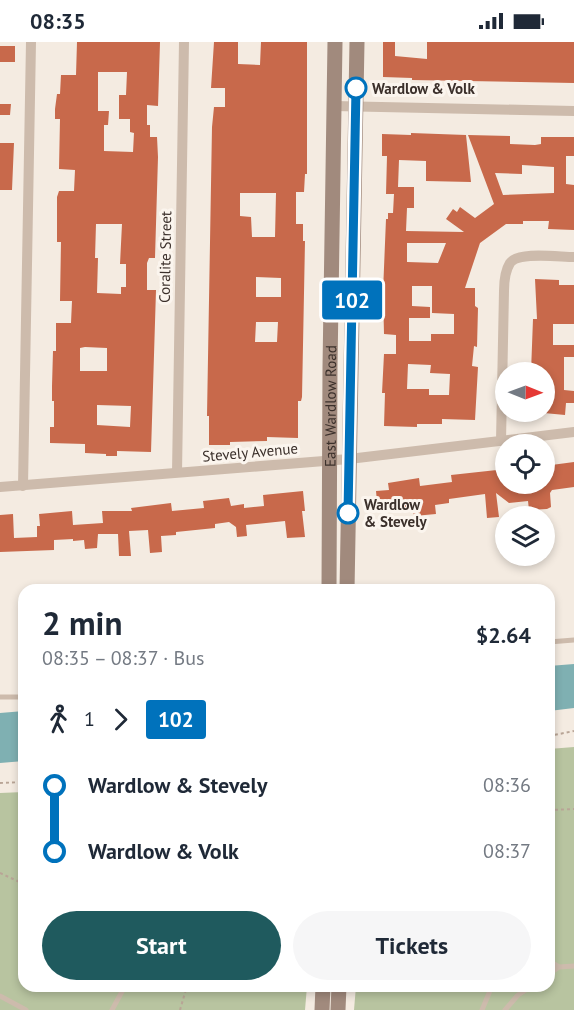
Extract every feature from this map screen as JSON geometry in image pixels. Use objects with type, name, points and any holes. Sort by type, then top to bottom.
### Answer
[{"type":"main road","name":"East Wardlow Road","points":[[329,584],[335,42]]},
{"type":"main road","name":"East Wardlow Road","points":[[347,584],[357,42]]},
{"type":"main road","points":[[322,1010],[323,992]]},
{"type":"main road","points":[[338,1010],[339,992]]},
{"type":"street","points":[[23,486],[31,42]]},
{"type":"street","name":"Coralite Street","points":[[177,473],[184,42]]},
{"type":"street","points":[[334,106],[574,111]]},
{"type":"street","points":[[501,434],[504,291],[507,269],[511,261],[519,256],[574,257]]},
{"type":"street","name":"Stevely Avenue","points":[[555,434],[574,432]]},
{"type":"street","name":"Stevely Avenue","points":[[0,487],[349,459],[495,442]]},
{"type":"lane","points":[[555,642],[574,640]]},
{"type":"lane","points":[[0,697],[18,697]]},
{"type":"lane","points":[[555,964],[559,967]]},
{"type":"lane","points":[[555,970],[559,967],[574,966]]},
{"type":"lane","points":[[112,1010],[122,992]]},
{"type":"lane","points":[[482,1010],[490,992]]},
{"type":"lane","points":[[505,1010],[523,992]]},
{"type":"lane","points":[[0,996],[26,1010]]},
{"type":"path","points":[[555,735],[574,731]]},
{"type":"path","points":[[0,783],[18,782]]},
{"type":"path","points":[[555,810],[574,808]]},
{"type":"path","points":[[0,873],[18,881]]},
{"type":"path","points":[[180,1010],[185,992]]},
{"type":"green space","points":[[574,747],[574,1010],[354,1010],[356,992],[555,992],[555,749]]},
{"type":"green space","points":[[18,792],[18,992],[306,992],[305,1010],[0,1010],[0,793]]},
{"type":"water","points":[[574,664],[574,708],[555,710],[555,666]]},
{"type":"water","points":[[18,712],[18,762],[0,763],[0,713]]},
{"type":"building","points":[[77,42],[160,42],[158,106],[147,105],[147,125],[150,125],[150,137],[157,137],[158,157],[155,258],[149,258],[147,263],[147,290],[156,290],[151,452],[117,451],[117,456],[106,456],[106,454],[85,453],[85,444],[50,443],[50,427],[54,427],[52,386],[56,323],[71,323],[72,301],[60,301],[61,242],[57,242],[57,197],[59,191],[74,191],[75,170],[59,169],[60,119],[55,119],[55,109],[57,94],[60,94],[61,75],[76,75]],"holes":[[[98,72],[127,72],[126,95],[119,95],[119,119],[130,119],[130,132],[134,133],[133,152],[104,151],[104,125],[108,125],[109,111],[98,111]],[[96,224],[122,224],[120,264],[126,264],[126,287],[121,287],[121,294],[97,293],[98,258],[95,258]],[[80,348],[107,348],[107,371],[80,371]],[[97,405],[131,406],[130,427],[97,425]]]},
{"type":"building","points":[[214,42],[238,42],[238,64],[260,65],[261,42],[307,42],[307,174],[305,174],[304,192],[296,192],[296,224],[303,224],[303,241],[305,241],[302,397],[301,401],[298,401],[298,438],[267,437],[267,441],[209,445],[209,416],[207,416],[212,127],[214,107],[225,107],[225,88],[211,88]],"holes":[[[240,193],[276,193],[275,237],[252,237],[251,217],[240,216]],[[256,277],[281,278],[281,297],[256,297]],[[256,322],[278,322],[277,342],[255,342]]]},
{"type":"building","points":[[383,42],[395,42],[395,56],[427,59],[427,42],[574,42],[574,83],[412,80],[412,78],[383,77]]},
{"type":"building","points":[[0,46],[15,46],[15,62],[0,62]]},
{"type":"building","points":[[0,104],[11,104],[10,115],[0,115]]},
{"type":"building","points":[[411,133],[466,135],[471,182],[426,181],[426,161],[399,160],[398,187],[414,187],[414,208],[407,208],[406,231],[464,232],[446,219],[453,209],[457,212],[460,207],[475,218],[494,204],[468,135],[510,136],[510,144],[535,145],[541,144],[541,137],[574,137],[574,156],[566,156],[566,184],[574,185],[574,230],[548,229],[549,221],[523,221],[523,224],[506,224],[480,243],[465,288],[475,288],[475,306],[478,308],[477,347],[474,346],[472,366],[478,367],[475,420],[442,419],[442,424],[417,424],[417,427],[384,426],[385,393],[382,393],[384,354],[396,354],[396,335],[384,334],[386,219],[388,219],[388,213],[393,213],[394,194],[386,194],[387,156],[382,156],[382,134],[411,135]],"holes":[[[522,165],[554,167],[554,193],[503,195],[495,173],[522,174]],[[407,243],[446,243],[438,263],[407,262]],[[412,286],[432,286],[432,313],[454,314],[454,334],[431,334],[431,341],[409,341],[409,318],[430,318],[430,307],[412,306]],[[408,364],[431,365],[430,373],[450,374],[449,395],[429,395],[429,389],[407,389]]]},
{"type":"building","points":[[0,143],[14,143],[12,190],[0,190]]},
{"type":"building","points":[[535,279],[559,280],[559,285],[574,285],[574,324],[553,324],[553,345],[574,345],[574,357],[564,357],[564,390],[574,391],[574,403],[566,403],[565,415],[555,414],[555,362],[531,362],[533,319],[537,319]]},
{"type":"building","points":[[574,462],[574,487],[555,490],[555,465]]},
{"type":"building","points":[[495,470],[498,506],[495,506],[495,517],[487,518],[485,494],[449,499],[449,503],[435,505],[436,514],[414,516],[413,510],[378,512],[376,491],[389,490],[388,483],[419,478],[420,486],[452,482],[451,475]]},
{"type":"building","points":[[303,491],[305,511],[302,511],[305,537],[287,538],[285,521],[246,525],[247,536],[237,537],[236,527],[229,522],[215,524],[215,528],[161,536],[162,552],[150,553],[148,530],[129,531],[131,556],[119,556],[118,534],[98,534],[97,548],[85,549],[84,540],[73,541],[73,539],[54,540],[54,550],[0,552],[0,515],[13,514],[14,538],[37,537],[37,526],[40,526],[39,514],[72,511],[73,525],[103,523],[102,511],[132,511],[131,508],[171,503],[172,511],[204,508],[203,501],[229,498],[231,506],[244,504],[244,508],[264,506],[263,495]]},
{"type":"building","points":[[497,494],[550,494],[551,506],[529,506],[528,501],[509,503]]},
{"type":"bus line","name":"102","points":[[348,513],[356,88]]},
{"type":"place","name":"Wardlow & Volk","points":[[356,88]]},
{"type":"place","name":"Wardlow & Stevely","points":[[348,513]]}]
